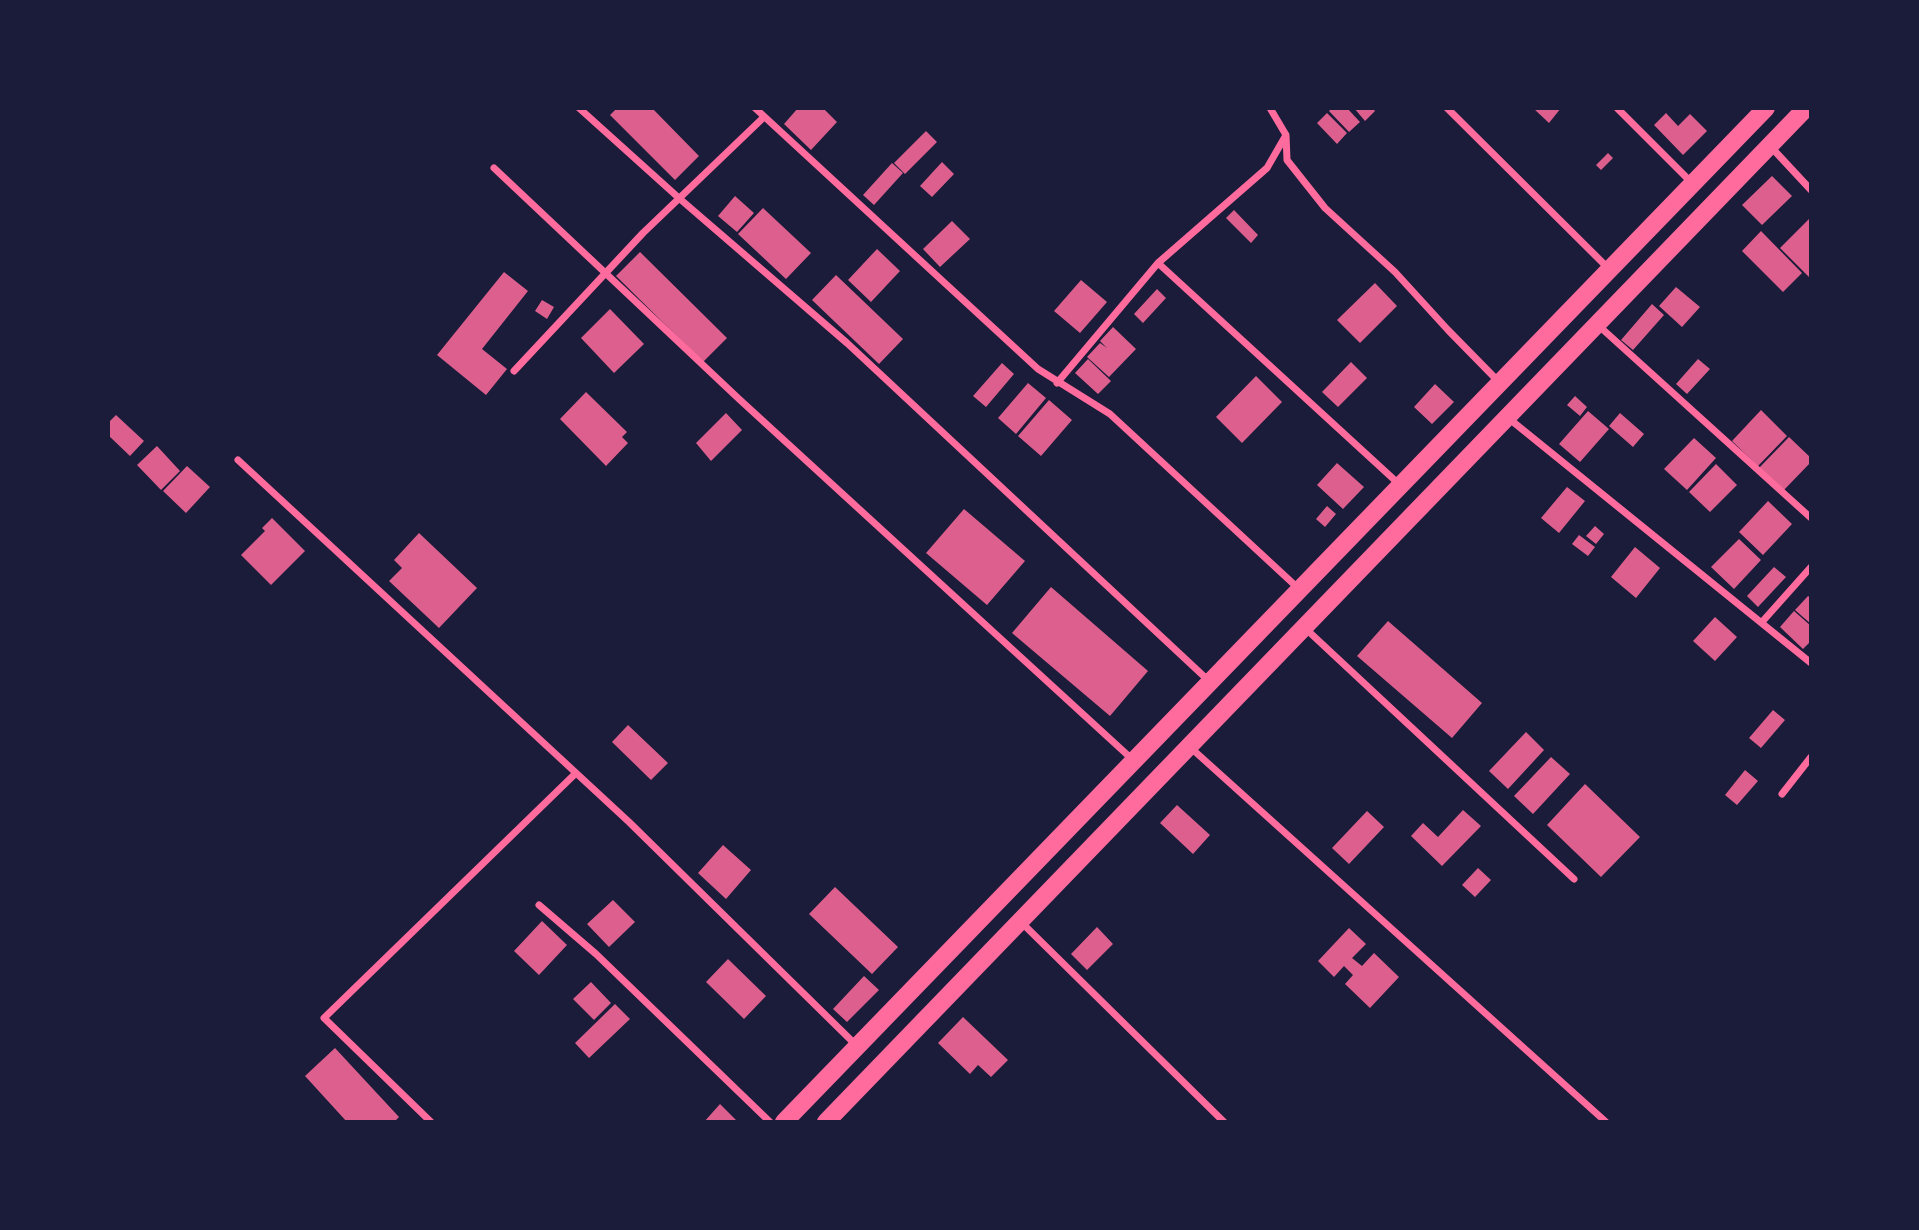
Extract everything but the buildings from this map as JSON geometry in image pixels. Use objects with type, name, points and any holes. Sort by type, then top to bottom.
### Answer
[{"type":"main road","points":[[784,1122],[1766,108]]},
{"type":"main road","points":[[832,1120],[1020,921],[1806,108]]},
{"type":"street","points":[[579,108],[847,343],[1210,682]]},
{"type":"street","points":[[755,108],[1038,369],[1110,414],[1300,589]]},
{"type":"street","points":[[1270,108],[1286,135],[1287,160],[1325,208],[1395,272],[1500,383]]},
{"type":"street","points":[[1447,108],[1609,270]]},
{"type":"street","points":[[1617,108],[1692,184]]},
{"type":"street","points":[[514,371],[643,233],[764,117]]},
{"type":"street","points":[[1057,383],[1158,264],[1267,168],[1286,135]]},
{"type":"street","points":[[1769,145],[1811,190]]},
{"type":"street","points":[[495,168],[738,399],[1134,761]]},
{"type":"street","points":[[1158,264],[1401,485]]},
{"type":"street","points":[[1597,324],[1811,519]]},
{"type":"street","points":[[1507,417],[1811,663]]},
{"type":"street","points":[[238,460],[576,773],[857,1046]]},
{"type":"street","points":[[1762,622],[1811,567]]},
{"type":"street","points":[[1304,627],[1574,879]]},
{"type":"street","points":[[1189,747],[1606,1122]]},
{"type":"street","points":[[1782,794],[1811,757]]},
{"type":"street","points":[[431,1122],[324,1018],[576,773]]},
{"type":"street","points":[[539,905],[596,954],[770,1122]]},
{"type":"street","points":[[1020,921],[1224,1122]]}]
